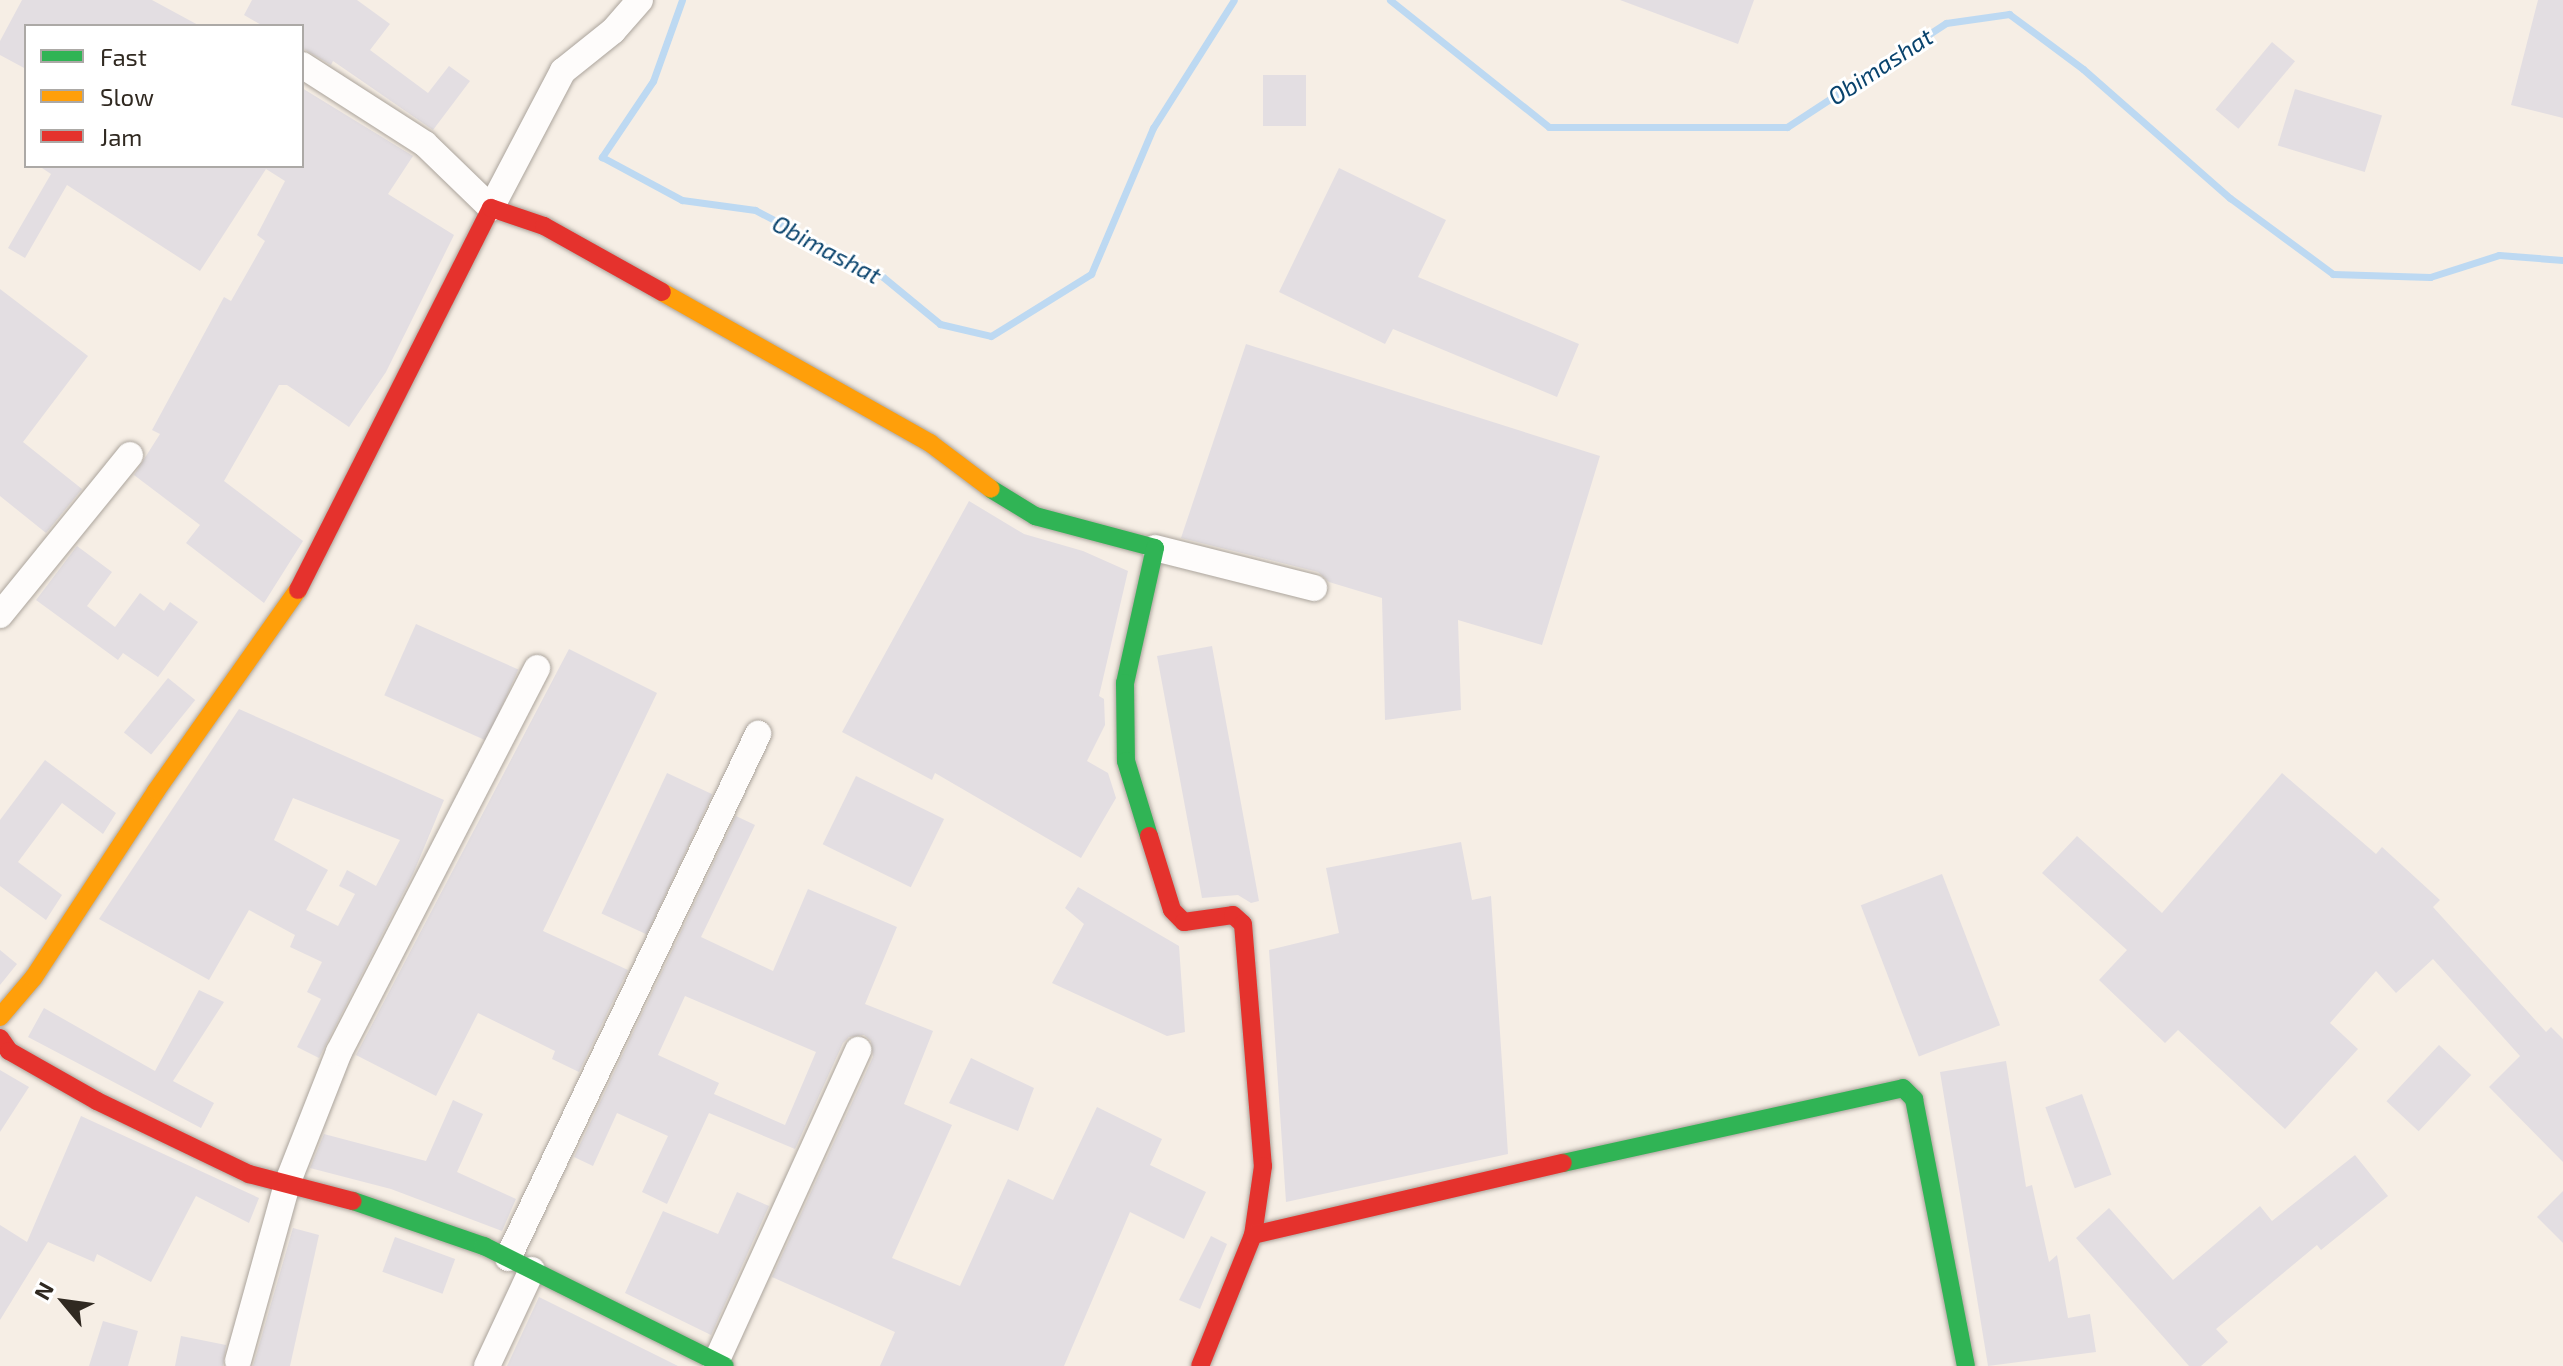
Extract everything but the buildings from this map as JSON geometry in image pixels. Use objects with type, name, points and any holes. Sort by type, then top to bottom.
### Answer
[{"type":"street","points":[[0,1017],[34,977],[156,791],[311,572],[491,208],[563,71],[613,31],[640,0]]},
{"type":"street","points":[[304,66],[425,144],[491,208],[544,226],[785,360],[930,443],[974,479],[1035,516],[1314,588]]},
{"type":"street","points":[[0,615],[130,455]]},
{"type":"street","points":[[1155,548],[1125,683],[1126,761],[1172,910],[1184,922],[1233,915],[1247,938],[1263,1166],[1253,1235],[1200,1366]]},
{"type":"street","points":[[238,1361],[287,1184],[339,1052],[537,668]]},
{"type":"street","points":[[508,1258],[758,734]]},
{"type":"street","points":[[0,1038],[9,1051],[97,1101],[249,1174],[384,1209],[508,1258],[721,1364],[858,1050]]},
{"type":"street","points":[[1253,1235],[1886,1088],[1903,1088],[1914,1099],[1966,1366]]},
{"type":"street","points":[[487,1366],[532,1270]]},
{"type":"waterway","name":"Obimashat","points":[[682,0],[653,81],[602,157],[682,200],[755,210],[883,277],[940,324],[991,336],[1091,274],[1153,128],[1234,0]]},
{"type":"waterway","name":"Obimashat","points":[[1390,0],[1549,127],[1787,127],[1946,23],[2009,14],[2083,69],[2230,198],[2333,274],[2430,277],[2499,255],[2563,260]]},
{"type":"traffic: fast","points":[[991,489],[1035,516],[1155,548],[1125,683],[1126,761],[1149,836]]},
{"type":"traffic: fast","points":[[1563,1163],[1903,1088],[1914,1099],[1966,1366]]},
{"type":"traffic: fast","points":[[353,1201],[484,1246],[725,1366]]},
{"type":"traffic: slow","points":[[662,292],[930,443],[991,489]]},
{"type":"traffic: slow","points":[[0,1017],[34,977],[156,791],[298,590]]},
{"type":"traffic: jam","points":[[298,590],[491,208],[544,226],[662,292]]},
{"type":"traffic: jam","points":[[1149,836],[1172,910],[1184,922],[1233,915],[1243,924],[1263,1166],[1253,1235],[1200,1366]]},
{"type":"traffic: jam","points":[[0,1038],[9,1051],[97,1101],[249,1174],[353,1201]]},
{"type":"traffic: jam","points":[[1253,1235],[1563,1163]]}]
